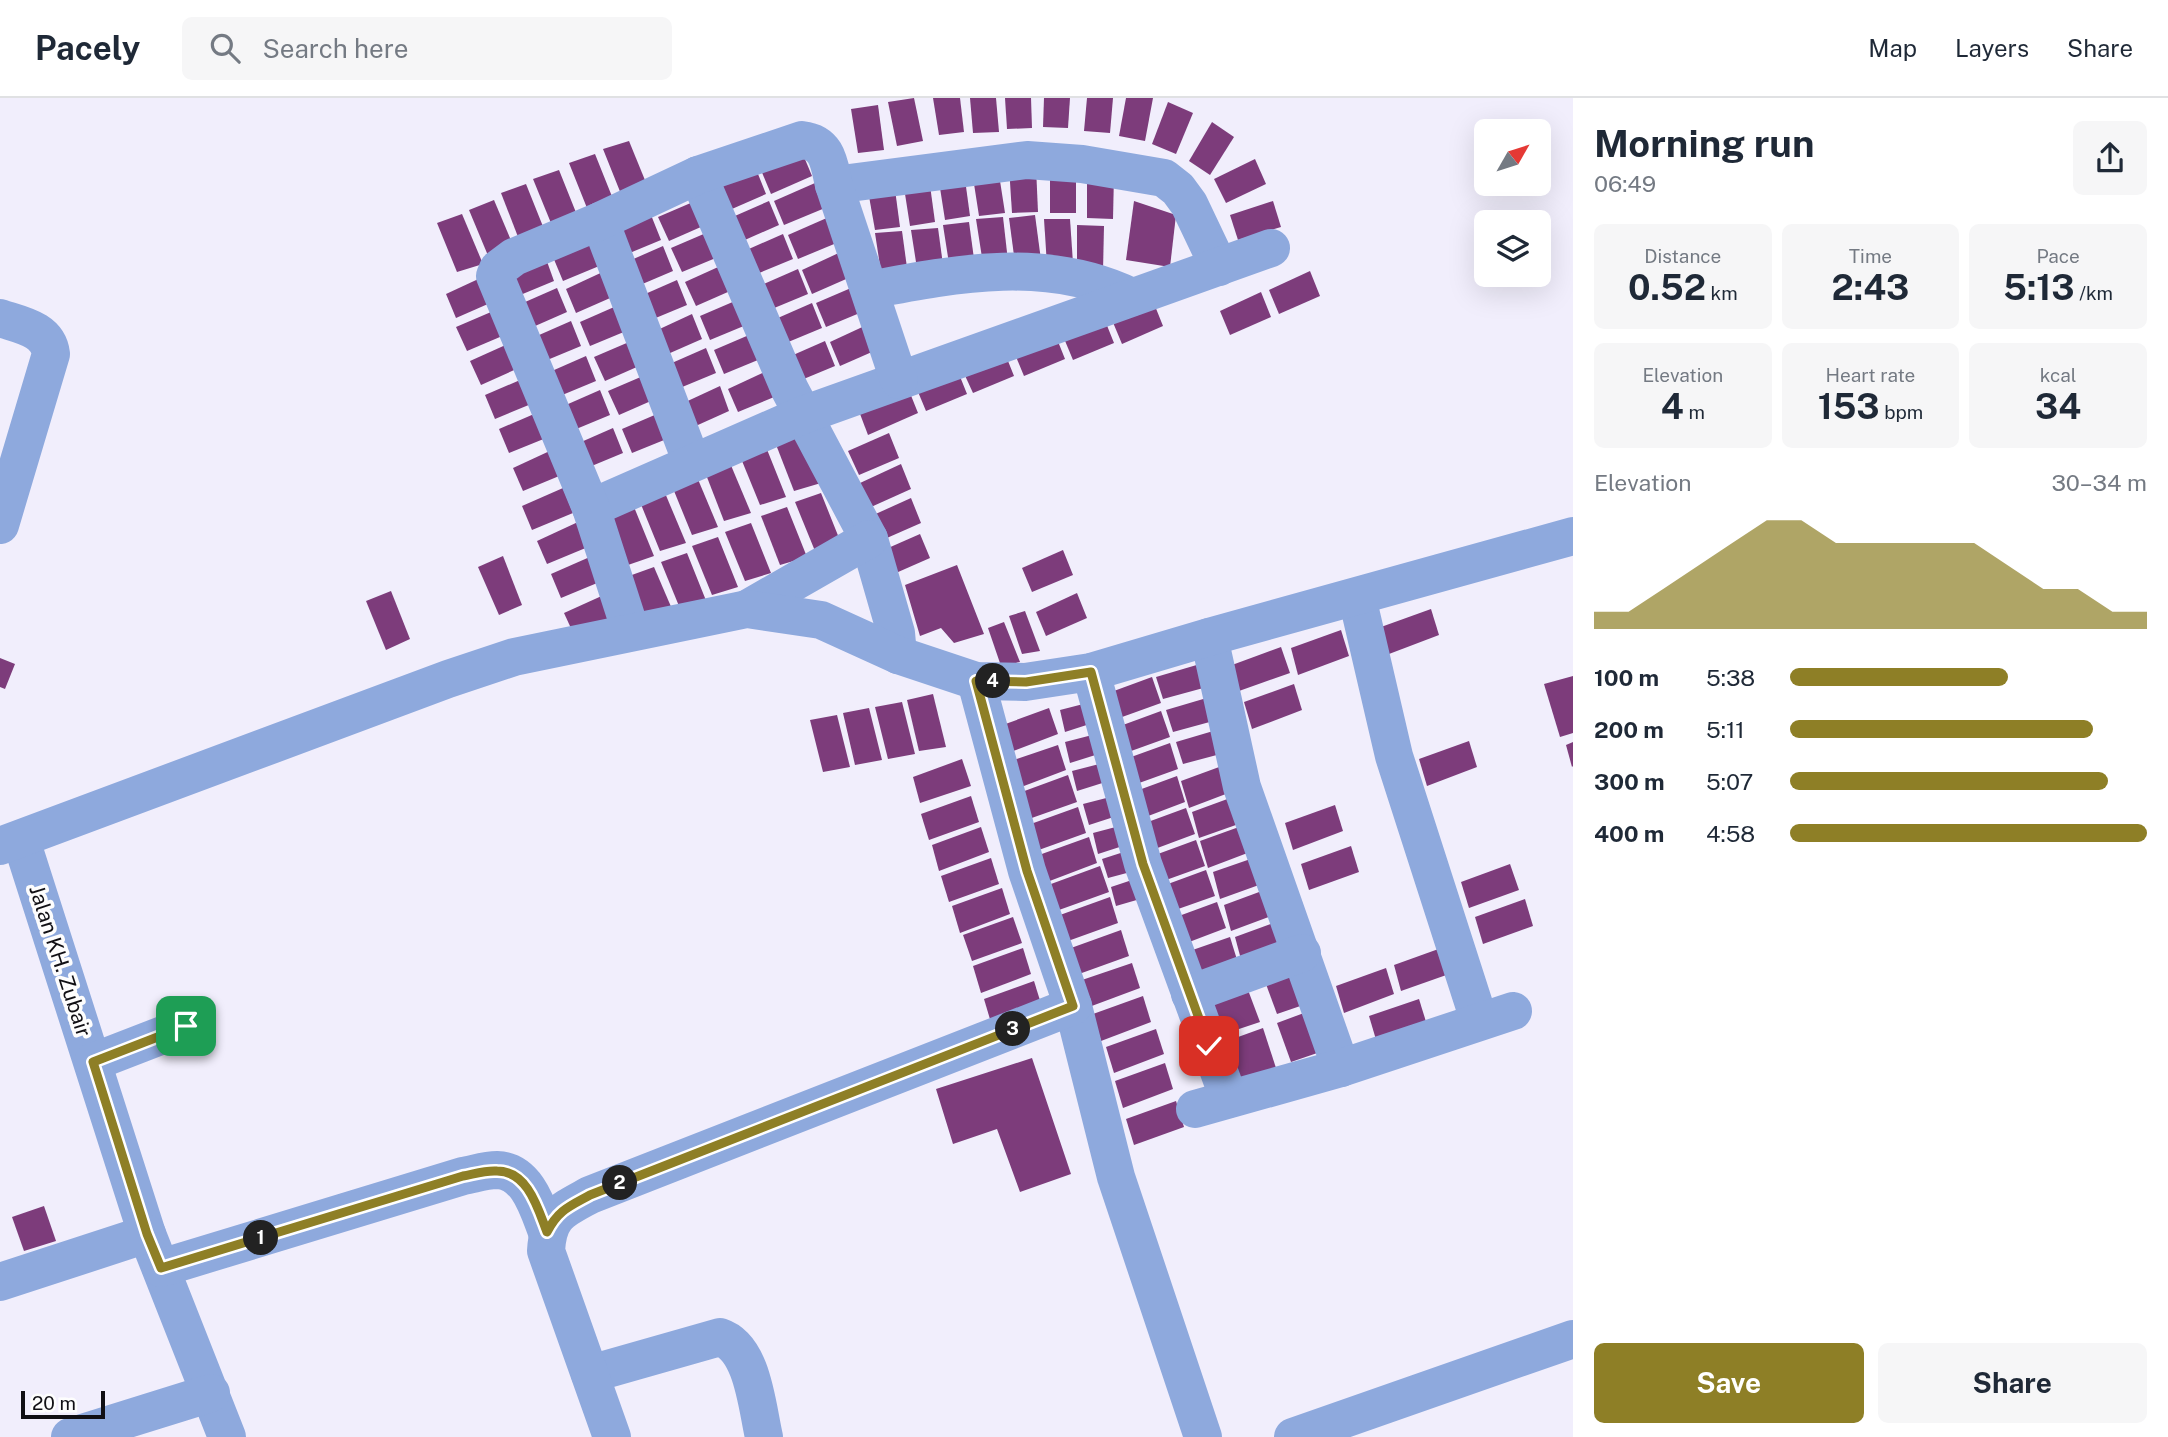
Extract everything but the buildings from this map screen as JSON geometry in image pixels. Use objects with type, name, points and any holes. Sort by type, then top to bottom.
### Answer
[{"type":"street","points":[[631,632],[591,508],[495,276],[498,269],[514,257],[600,221],[698,175],[802,140],[814,141],[827,155],[834,185],[900,380]]},
{"type":"street","points":[[834,185],[1027,160],[1082,164],[1164,178],[1178,188],[1189,204],[1219,267]]},
{"type":"street","points":[[698,175],[790,390],[869,539],[896,633],[898,655]]},
{"type":"street","points":[[600,221],[692,463]]},
{"type":"street","points":[[591,508],[803,415],[1272,248]]},
{"type":"street","points":[[870,290],[943,276],[1018,270],[1073,276],[1106,284],[1132,297]]},
{"type":"street","points":[[0,318],[30,327],[41,335],[51,348],[0,526]]},
{"type":"street","points":[[747,608],[821,620],[898,655],[976,681],[1026,682],[1091,672],[1573,536]]},
{"type":"street","points":[[10,843],[448,679],[514,657],[747,608],[869,539]]},
{"type":"street","points":[[1091,672],[1143,864],[1190,994],[1212,1104],[1341,1068],[1496,1015],[1394,757],[1357,597]]},
{"type":"street","points":[[1209,637],[1242,787],[1341,1068]]},
{"type":"street","points":[[976,681],[1027,871],[1073,1006],[1116,1177],[1203,1437]]},
{"type":"street","name":"Jalan KH. Zubair","points":[[10,843],[93,1062],[154,1251],[227,1437]]},
{"type":"street","points":[[1190,994],[1302,953]]},
{"type":"street","points":[[547,1232],[562,1210],[590,1195],[1073,1006]]},
{"type":"street","points":[[93,1062],[186,1026]]},
{"type":"street","points":[[0,1282],[154,1251],[463,1176],[499,1170],[518,1178],[531,1192],[547,1232],[546,1251],[612,1437]]},
{"type":"street","points":[[590,1374],[720,1337],[737,1347],[747,1364],[764,1437]]},
{"type":"street","points":[[1293,1437],[1573,1339]]},
{"type":"street","points":[[70,1437],[211,1393]]},
{"type":"route","points":[[186,1026],[93,1062],[147,1234],[161,1268],[463,1176],[499,1170],[518,1178],[531,1192],[547,1232],[562,1210],[590,1195],[1073,1006],[1027,871],[976,681],[1026,682],[1091,672],[1143,864],[1209,1046]]}]
